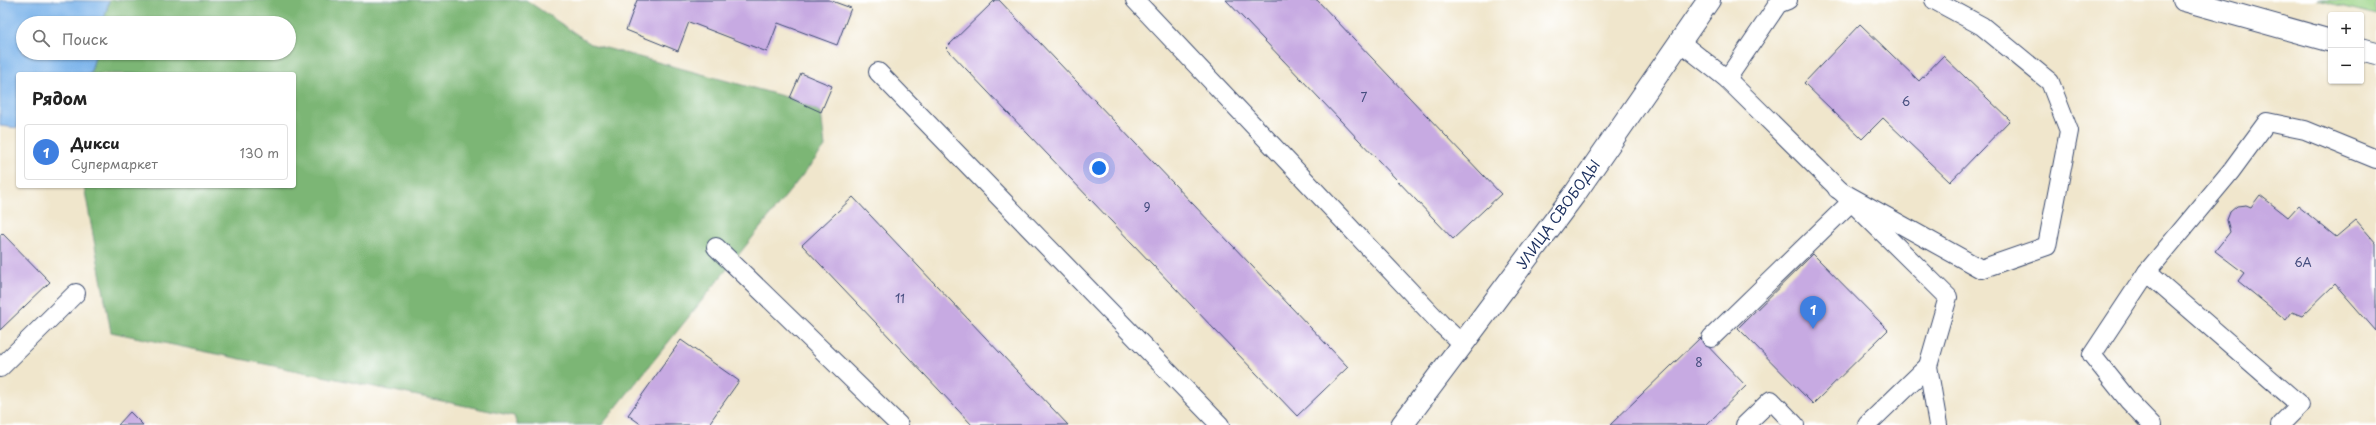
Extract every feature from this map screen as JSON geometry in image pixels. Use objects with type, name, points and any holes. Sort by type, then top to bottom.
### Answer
[{"type":"street","name":"УЛИЦА СВОБОДЫ","points":[[1402,425],[1574,195],[1709,0]]},
{"type":"street","points":[[2184,0],[2328,40]]},
{"type":"street","points":[[2364,50],[2376,53]]},
{"type":"lane","points":[[1135,0],[1441,324],[1462,344]]},
{"type":"lane","points":[[1727,79],[1778,4],[1788,0]]},
{"type":"lane","points":[[1837,189],[1981,269],[2047,246],[2069,131],[2050,82],[1982,26],[1934,0]]},
{"type":"lane","points":[[1680,42],[1727,79],[1948,297],[1928,366],[1938,425]]},
{"type":"lane","points":[[878,72],[1220,425]]},
{"type":"lane","points":[[2152,425],[2128,400],[2092,355],[2147,272],[2231,171],[2267,122],[2304,130],[2376,159]]},
{"type":"lane","points":[[1711,338],[1851,202]]},
{"type":"lane","points":[[716,247],[899,425]]},
{"type":"lane","points":[[2147,272],[2300,405],[2280,425]]},
{"type":"lane","points":[[0,368],[76,293]]},
{"type":"lane","points":[[1867,425],[1928,366]]},
{"type":"lane","points":[[1745,425],[1771,400],[1795,425]]},
{"type":"green space","points":[[526,0],[591,44],[790,98],[821,112],[825,147],[602,425],[517,425],[514,416],[111,332],[84,188],[296,188],[296,72],[91,72],[94,60],[296,60],[296,16],[105,16],[109,1]]},
{"type":"green space","points":[[2318,0],[2376,0],[2376,15]]},
{"type":"water","points":[[0,0],[109,1],[105,16],[16,16],[16,60],[94,60],[91,72],[16,72],[16,128],[0,126]]},
{"type":"building","points":[[637,0],[829,0],[851,8],[837,45],[778,23],[767,52],[689,22],[678,51],[626,30]]},
{"type":"building","points":[[995,0],[999,0],[1348,367],[1297,416],[946,48]]},
{"type":"building","points":[[1226,0],[1317,0],[1501,194],[1453,239]]},
{"type":"building","points":[[1860,24],[1919,81],[1943,56],[2010,120],[1950,182],[1883,118],[1862,139],[1804,83]]},
{"type":"building","points":[[801,73],[832,86],[821,112],[790,98]]},
{"type":"building","points":[[2260,195],[2288,217],[2298,206],[2336,237],[2356,220],[2376,243],[2376,331],[2335,284],[2302,316],[2292,312],[2286,320],[2238,281],[2244,273],[2215,251],[2230,232],[2227,220],[2230,212],[2237,206],[2246,205],[2251,207]]},
{"type":"building","points":[[853,197],[1068,425],[972,425],[802,245]]},
{"type":"building","points":[[2,233],[50,282],[0,330],[0,235]]},
{"type":"building","points":[[1813,254],[1888,330],[1813,404],[1738,328]]},
{"type":"building","points":[[1700,338],[1746,386],[1706,425],[1610,425]]},
{"type":"building","points":[[681,340],[739,381],[708,425],[642,425],[628,415]]},
{"type":"building","points":[[130,412],[143,425],[118,425]]},
{"type":"place","name":"Дикси","points":[[1813,329]]}]
